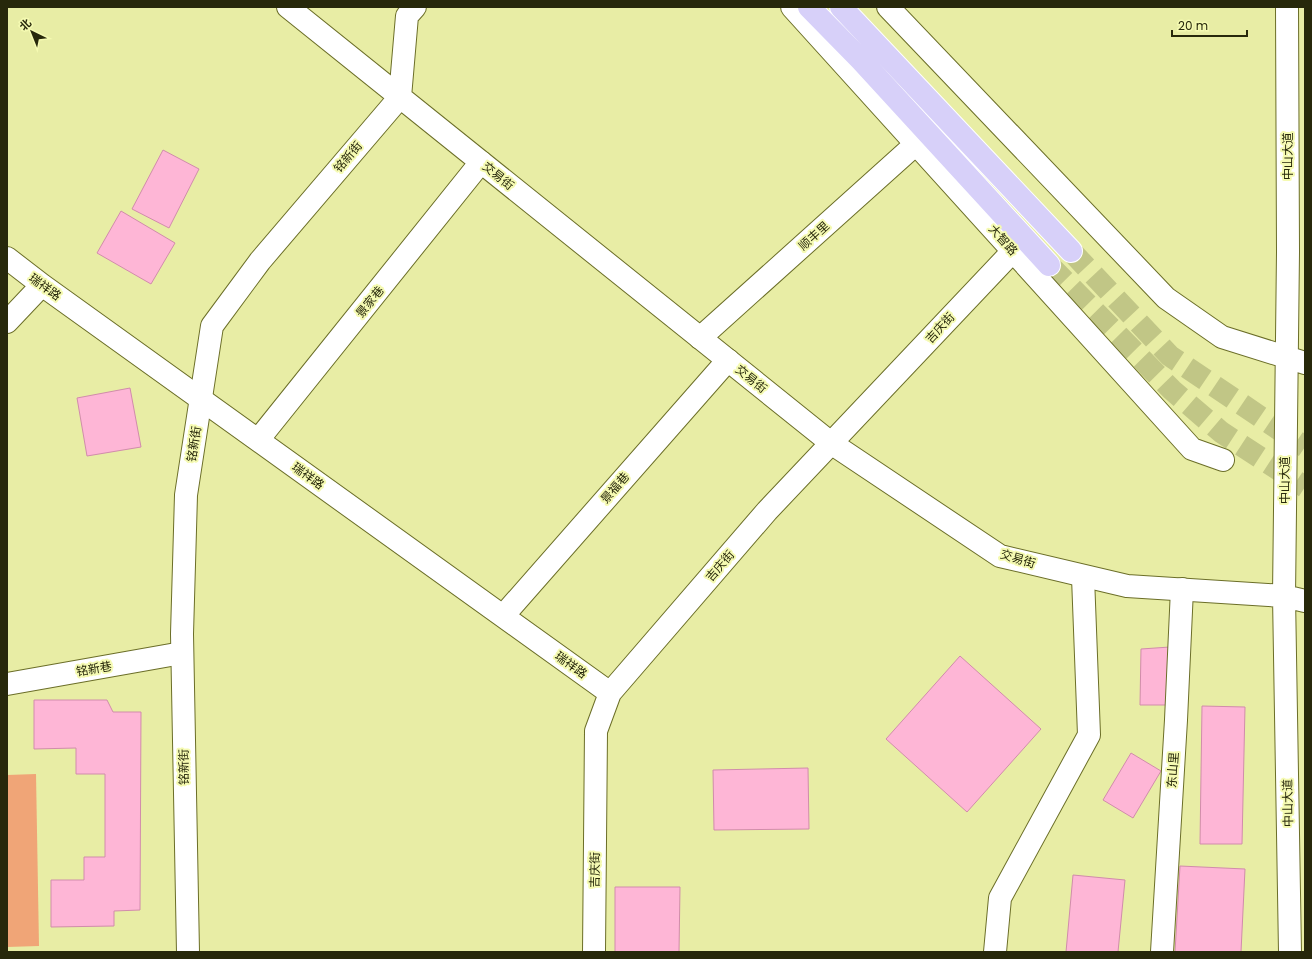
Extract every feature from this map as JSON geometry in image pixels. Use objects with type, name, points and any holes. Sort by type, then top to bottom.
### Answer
[{"type":"main road","name":"大智路","points":[[809,7],[861,60],[922,139],[1049,264]]},
{"type":"main road","points":[[841,7],[1071,251]]},
{"type":"street","name":"交易街","points":[[288,7],[831,443],[1000,556],[1083,577],[1127,586],[1284,596],[1305,601]]},
{"type":"street","points":[[400,97],[407,16],[415,7]]},
{"type":"street","name":"大智路","points":[[792,7],[922,139],[1013,251],[1192,449],[1223,460]]},
{"type":"street","points":[[888,7],[1166,298],[1222,337],[1295,360]]},
{"type":"street","name":"中山大道","points":[[1290,952],[1284,596],[1295,360],[1288,252],[1293,9]]},
{"type":"street","name":"铭新街","points":[[188,952],[182,653],[186,495],[212,326],[260,261],[400,97]]},
{"type":"street","name":"顺丰里","points":[[700,338],[922,139]]},
{"type":"street","name":"景家巷","points":[[258,440],[481,162]]},
{"type":"street","name":"吉庆街","points":[[594,952],[596,731],[610,693],[767,511],[1013,251]]},
{"type":"street","name":"瑞祥路","points":[[7,258],[42,285],[610,693]]},
{"type":"street","points":[[7,322],[42,285]]},
{"type":"street","name":"景福巷","points":[[503,616],[728,360]]},
{"type":"street","points":[[994,952],[1000,898],[1089,735],[1083,577]]},
{"type":"street","name":"东山里","points":[[1162,952],[1176,728],[1182,589]]},
{"type":"street","name":"铭新巷","points":[[7,684],[182,653]]},
{"type":"shaded area","points":[[36,774],[39,946],[7,947],[7,775]]},
{"type":"building","points":[[163,150],[199,169],[169,228],[132,209]]},
{"type":"building","points":[[121,211],[175,243],[151,284],[97,253]]},
{"type":"building","points":[[130,388],[141,447],[87,456],[77,398]]},
{"type":"building","points":[[1170,647],[1171,705],[1140,705],[1141,649]]},
{"type":"building","points":[[960,656],[1041,729],[967,812],[886,739]]},
{"type":"building","points":[[34,700],[107,700],[113,712],[141,712],[140,910],[114,911],[114,926],[51,927],[51,880],[84,880],[84,857],[105,857],[105,774],[76,774],[76,748],[34,749]]},
{"type":"building","points":[[1202,706],[1245,707],[1242,844],[1200,844]]},
{"type":"building","points":[[1131,753],[1161,771],[1133,818],[1103,800]]},
{"type":"building","points":[[808,768],[809,829],[714,830],[713,770]]},
{"type":"building","points":[[1180,866],[1245,869],[1241,952],[1175,952]]},
{"type":"building","points":[[1073,875],[1125,880],[1118,952],[1066,952]]},
{"type":"building","points":[[615,887],[680,887],[679,952],[615,952]]},
{"type":"tunnel","points":[[1071,251],[1170,356],[1305,447]]},
{"type":"tunnel","points":[[1049,265],[1172,390],[1221,432],[1305,487]]}]
